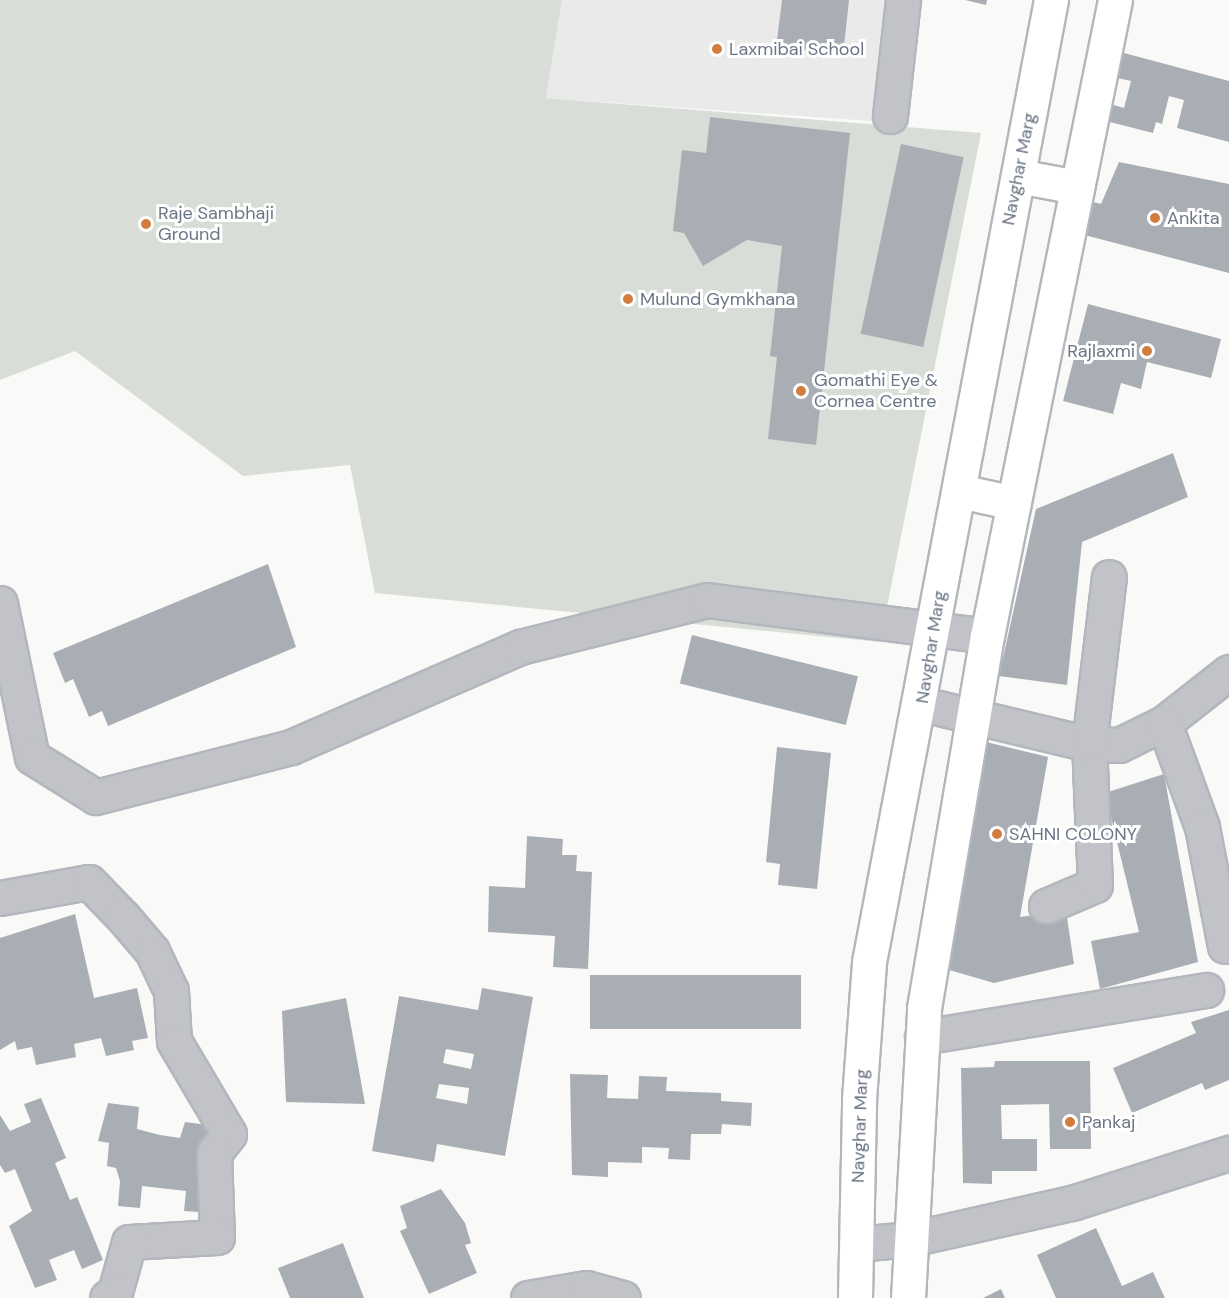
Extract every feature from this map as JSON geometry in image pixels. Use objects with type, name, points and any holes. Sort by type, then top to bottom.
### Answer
[{"type":"main road","name":"Navghar Marg","points":[[855,1298],[869,962],[922,704],[933,626],[1051,0]]},
{"type":"main road","points":[[908,1298],[922,1037],[987,636],[1115,0]]},
{"type":"main road","points":[[1018,176],[1077,188]]},
{"type":"main road","points":[[959,491],[1014,503]]},
{"type":"street","points":[[890,116],[903,0]]},
{"type":"street","points":[[1046,906],[1095,885],[1089,744],[1109,577]]},
{"type":"street","points":[[0,603],[32,757],[96,797],[291,747],[520,647],[707,600],[933,626],[987,636]]},
{"type":"street","points":[[922,704],[974,712],[1089,744],[1119,745],[1164,723],[1229,672]]},
{"type":"street","points":[[1164,723],[1202,827],[1225,946]]},
{"type":"street","points":[[0,898],[88,882],[116,910],[152,951],[171,991],[174,1041],[229,1134],[214,1153],[217,1237],[129,1242],[116,1292],[107,1298]]},
{"type":"street","points":[[922,1037],[1206,990]]},
{"type":"street","points":[[856,1244],[910,1239],[1076,1202],[1229,1154]]},
{"type":"street","points":[[528,1298],[586,1288],[623,1298]]},
{"type":"shaded area","name":"Mulund Gymkhana","points":[[0,0],[562,0],[546,98],[981,133],[880,642],[375,593],[350,465],[243,476],[75,351],[0,380]]},
{"type":"shaded area","name":"Laxmibai School","points":[[562,0],[887,0],[871,121],[546,98]]},
{"type":"building","points":[[782,0],[849,0],[843,55],[776,48]]},
{"type":"building","points":[[965,0],[987,0],[986,5]]},
{"type":"building","points":[[1124,53],[1229,81],[1229,142],[1177,128],[1184,100],[1169,96],[1162,124],[1156,122],[1153,133],[1106,121],[1110,104],[1124,108],[1131,81],[1117,78]]},
{"type":"building","points":[[710,117],[850,133],[816,445],[768,439],[777,357],[770,356],[782,246],[747,240],[703,266],[684,233],[673,231],[682,150],[706,153]]},
{"type":"building","points":[[901,144],[964,157],[923,347],[861,334]]},
{"type":"building","name":"Ankita","points":[[1119,162],[1229,184],[1229,273],[1077,233],[1086,200],[1101,204]]},
{"type":"building","name":"Rajlaxmi","points":[[1088,304],[1221,339],[1211,378],[1147,362],[1141,389],[1121,383],[1113,414],[1063,401]]},
{"type":"building","points":[[1173,453],[1188,497],[1082,542],[1067,685],[999,676],[1036,509]]},
{"type":"building","points":[[268,564],[296,647],[108,726],[102,711],[89,717],[73,679],[65,683],[53,653]]},
{"type":"building","points":[[692,635],[858,676],[846,725],[680,684]]},
{"type":"building","name":"SAHNI COLONY","points":[[978,740],[1048,757],[1020,917],[1066,911],[1074,964],[994,983],[932,965]]},
{"type":"building","points":[[777,747],[831,753],[817,889],[778,885],[780,864],[766,862]]},
{"type":"building","name":"SAHNI COLONY","points":[[1164,774],[1198,962],[1100,989],[1091,941],[1139,932],[1105,793]]},
{"type":"building","points":[[527,836],[563,839],[562,855],[577,855],[576,871],[592,872],[588,969],[553,967],[555,936],[488,932],[489,886],[525,888]]},
{"type":"building","points":[[75,914],[94,998],[137,988],[148,1038],[132,1041],[134,1050],[106,1056],[101,1038],[74,1044],[76,1057],[36,1065],[32,1047],[17,1050],[15,1041],[0,1050],[0,938]]},
{"type":"building","points":[[590,975],[801,975],[801,1029],[590,1029]]},
{"type":"building","points":[[482,988],[533,997],[505,1156],[437,1144],[434,1162],[372,1151],[399,996],[478,1010]],"holes":[[[446,1049],[474,1054],[471,1069],[443,1063]],[[439,1084],[469,1088],[467,1104],[436,1098]]]},
{"type":"building","points":[[346,998],[365,1104],[286,1102],[282,1011]]},
{"type":"building","points":[[1229,1010],[1229,1080],[1205,1090],[1202,1083],[1132,1113],[1113,1068],[1196,1033],[1191,1022]]},
{"type":"building","name":"Pankaj","points":[[995,1061],[1090,1061],[1091,1149],[1050,1149],[1049,1104],[1001,1105],[1002,1139],[1037,1139],[1037,1171],[992,1171],[992,1184],[963,1183],[961,1068],[994,1067]]},
{"type":"building","points":[[570,1074],[608,1075],[607,1098],[638,1099],[639,1076],[667,1077],[666,1091],[721,1093],[721,1101],[752,1103],[751,1126],[722,1124],[721,1134],[691,1134],[690,1160],[668,1159],[669,1148],[642,1147],[642,1163],[608,1162],[608,1177],[572,1175]]},
{"type":"building","points":[[41,1098],[66,1158],[55,1163],[70,1200],[77,1197],[103,1260],[82,1269],[74,1250],[49,1260],[57,1280],[35,1288],[9,1226],[32,1211],[15,1169],[5,1173],[0,1165],[0,1115],[10,1131],[31,1122],[24,1104]]},
{"type":"building","points":[[108,1103],[139,1107],[137,1129],[160,1135],[180,1138],[185,1122],[215,1126],[206,1137],[198,1212],[184,1211],[186,1191],[142,1186],[140,1208],[118,1206],[120,1181],[116,1168],[107,1166],[109,1143],[98,1141]]},
{"type":"building","points":[[441,1189],[465,1223],[471,1243],[465,1245],[477,1273],[429,1294],[400,1231],[407,1228],[400,1206]]},
{"type":"building","points":[[1096,1228],[1122,1286],[1153,1272],[1165,1298],[1056,1298],[1037,1255]]},
{"type":"building","points":[[343,1243],[364,1298],[290,1298],[278,1268]]},
{"type":"building","points":[[1001,1289],[1005,1298],[983,1298]]},
{"type":"place","name":"Laxmibai School","points":[[717,49]]},
{"type":"place","name":"Ankita","points":[[1155,218]]},
{"type":"place","name":"Raje Sambhaji Ground","points":[[146,224]]},
{"type":"place","name":"Mulund Gymkhana","points":[[628,299]]},
{"type":"place","name":"Rajlaxmi","points":[[1147,351]]},
{"type":"place","name":"Gomathi Eye & Cornea Centre","points":[[801,391]]},
{"type":"place","name":"SAHNI COLONY","points":[[997,834]]},
{"type":"place","name":"Pankaj","points":[[1070,1122]]}]
